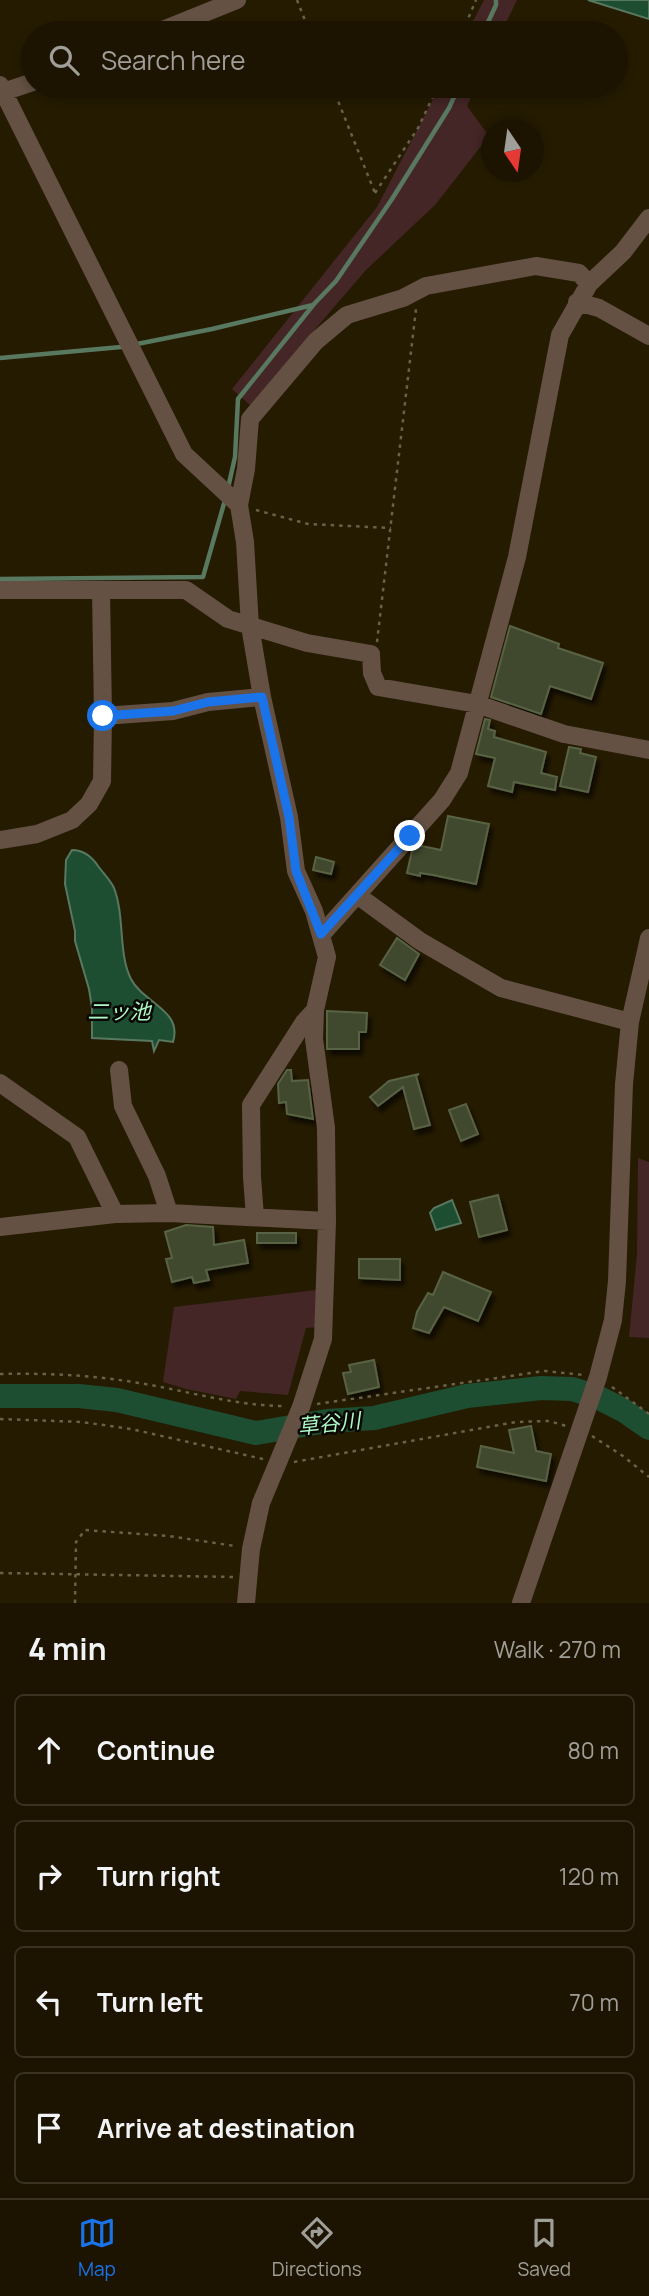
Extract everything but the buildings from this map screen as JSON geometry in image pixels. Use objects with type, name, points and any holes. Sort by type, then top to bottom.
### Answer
[{"type":"street","points":[[185,21],[237,0]]},
{"type":"street","points":[[21,85],[2,90],[184,454],[239,505]]},
{"type":"street","points":[[321,934],[442,800],[459,773],[517,557],[560,335],[589,284],[623,252],[649,218]]},
{"type":"street","points":[[246,1603],[250,1549],[261,1503],[301,1407],[323,1339],[327,1221],[326,1128],[314,1039],[315,1010],[327,957],[321,934],[296,871],[289,817],[262,697],[250,626],[245,542],[239,505],[246,469],[250,419],[316,341],[347,315],[402,298],[426,286],[536,265],[579,273],[589,284]]},
{"type":"street","points":[[578,302],[599,308],[649,336]]},
{"type":"street","points":[[0,590],[186,590],[228,619],[307,643],[371,654],[372,673],[378,687],[477,704],[564,734],[649,750]]},
{"type":"street","points":[[0,840],[37,834],[72,820],[89,804],[102,781],[101,591]]},
{"type":"street","points":[[103,716],[173,711],[208,702],[262,697]]},
{"type":"street","points":[[357,895],[421,941],[501,988],[630,1022]]},
{"type":"street","points":[[521,1603],[598,1377],[613,1320],[617,1281],[624,1084],[630,1022],[649,938]]},
{"type":"street","points":[[255,1217],[251,1105],[304,1022],[315,1010]]},
{"type":"street","points":[[118,1070],[123,1106],[157,1176],[169,1213]]},
{"type":"street","points":[[0,1083],[77,1137],[115,1214]]},
{"type":"street","points":[[0,1227],[115,1214],[169,1213],[327,1221]]},
{"type":"path","points":[[297,0],[305,21]]},
{"type":"path","points":[[467,21],[476,0]]},
{"type":"path","points":[[337,98],[375,193],[418,128],[432,98]]},
{"type":"path","points":[[371,654],[377,647],[417,310],[402,298]]},
{"type":"path","points":[[239,505],[308,524],[391,527]]},
{"type":"path","points":[[0,1374],[88,1375],[230,1402],[301,1407],[545,1371],[598,1377],[649,1414]]},
{"type":"path","points":[[0,1419],[82,1422],[131,1429],[292,1463],[516,1422],[549,1421],[598,1439],[649,1477]]},
{"type":"path","points":[[75,1603],[76,1542],[85,1530],[168,1536],[250,1549]]},
{"type":"path","points":[[0,1573],[247,1577]]},
{"type":"shaded area","points":[[484,0],[517,0],[507,21],[473,21]]},
{"type":"shaded area","points":[[434,98],[471,98],[467,106],[481,125],[481,146],[435,205],[366,270],[250,405],[232,389],[377,207]]},
{"type":"shaded area","points":[[638,1158],[649,1162],[649,1338],[629,1337],[637,1254]]},
{"type":"shaded area","points":[[316,1290],[319,1327],[306,1328],[288,1395],[240,1391],[236,1399],[163,1382],[174,1307]]},
{"type":"water","points":[[588,0],[649,0],[649,19]]},
{"type":"water","name":"二ッ池","points":[[72,850],[90,857],[113,885],[124,958],[131,979],[172,1022],[175,1031],[173,1042],[159,1040],[154,1051],[152,1041],[92,1038],[89,989],[75,941],[65,884],[66,860]]},
{"type":"water","points":[[452,1200],[461,1223],[436,1230],[430,1213],[434,1208]]},
{"type":"waterway","points":[[489,21],[496,0]]},
{"type":"waterway","points":[[228,488],[235,457],[238,399],[314,304],[336,281],[392,199],[454,98]]},
{"type":"waterway","points":[[137,344],[313,305]]},
{"type":"waterway","points":[[0,358],[121,347]]},
{"type":"waterway","points":[[0,579],[203,577],[225,500]]},
{"type":"waterway","name":"草谷川","points":[[0,1396],[79,1396],[117,1400],[256,1433],[327,1421],[374,1418],[467,1396],[541,1388],[572,1389],[595,1396],[623,1410],[649,1428]]},
{"type":"route","points":[[103,716],[173,711],[208,702],[262,697],[289,817],[296,871],[321,934],[410,836]]}]
